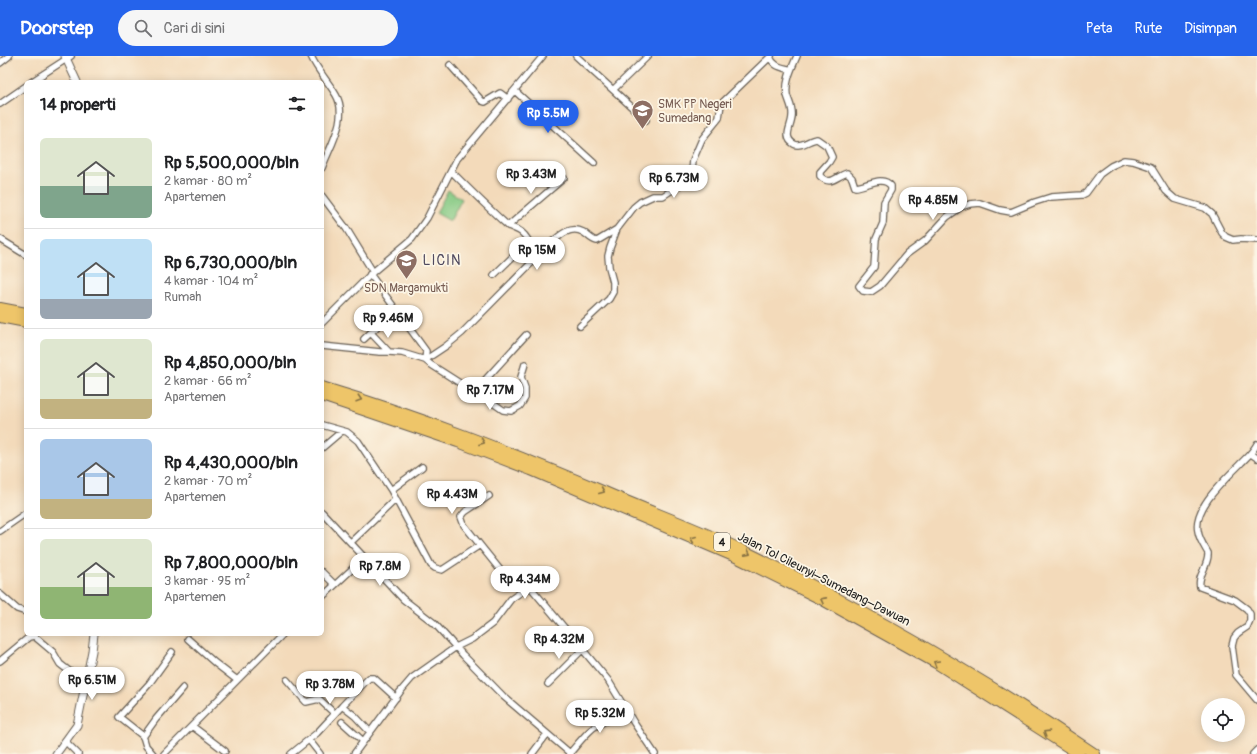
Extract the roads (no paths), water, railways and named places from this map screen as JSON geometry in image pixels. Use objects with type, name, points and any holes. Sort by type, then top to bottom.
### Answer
[{"type":"highway","points":[[0,308],[24,313]]},
{"type":"highway","points":[[0,317],[24,322]]},
{"type":"highway","name":"Jalan Tol Cileunyi–Sumedang–Dawuan","points":[[324,388],[476,439],[742,550],[823,591],[940,655],[1095,754]]},
{"type":"highway","name":"Jalan Tol Cileunyi–Sumedang–Dawuan","points":[[324,397],[388,417],[466,445],[530,470],[738,558],[819,598],[936,663],[1079,754]]},
{"type":"street","points":[[0,62],[9,56]]},
{"type":"street","points":[[311,56],[318,70],[337,96],[340,107],[341,117],[324,163]]},
{"type":"street","points":[[324,321],[371,273],[412,239],[418,232],[427,218],[457,160],[543,56]]},
{"type":"street","points":[[576,56],[646,120]]},
{"type":"street","points":[[612,88],[615,88],[648,56]]},
{"type":"street","points":[[797,56],[791,70],[787,88],[787,95],[792,108],[792,119],[788,136],[790,140],[797,145],[800,145],[817,139],[827,146],[832,157],[820,172],[820,176],[826,180],[830,181],[847,173],[850,174],[857,188],[882,181],[888,182],[891,186],[891,190],[884,202],[882,223],[876,239],[874,267],[859,286],[863,291],[871,292],[880,286],[907,254],[925,241],[947,218],[961,207],[980,203],[1011,212],[1035,202],[1051,198],[1082,195],[1086,193],[1100,174],[1116,163],[1124,160],[1133,161],[1151,167],[1166,191],[1175,199],[1205,208],[1212,214],[1222,233],[1226,237],[1233,240],[1241,238],[1257,240]]},
{"type":"street","points":[[34,80],[67,57],[76,80]]},
{"type":"street","points":[[580,326],[609,299],[613,292],[613,282],[608,256],[617,229],[634,207],[640,202],[653,196],[663,196],[687,180],[692,172],[693,160],[702,139],[719,118],[721,104],[771,57],[774,65],[791,70]]},
{"type":"street","points":[[450,65],[482,101],[485,102],[500,93],[508,99]]},
{"type":"street","points":[[0,104],[24,87]]},
{"type":"street","points":[[515,91],[594,163]]},
{"type":"street","points":[[451,171],[508,226],[520,230],[526,237],[528,242],[494,274]]},
{"type":"street","points":[[508,226],[564,178]]},
{"type":"street","points":[[324,199],[346,228],[371,273],[426,351],[425,360]]},
{"type":"street","points":[[425,360],[462,333],[551,243],[565,233],[578,230],[583,232],[593,241],[597,241],[617,229]]},
{"type":"street","points":[[0,239],[24,254]]},
{"type":"street","points":[[364,339],[383,321]]},
{"type":"street","points":[[371,333],[389,352]]},
{"type":"street","points":[[475,391],[526,335]]},
{"type":"street","points":[[324,346],[402,353],[425,360],[503,410],[511,411],[520,406],[525,398],[526,391],[520,377],[525,364]]},
{"type":"street","points":[[324,426],[342,431],[353,436],[358,441],[391,490],[431,565],[442,570],[480,545]]},
{"type":"street","points":[[324,446],[342,431]]},
{"type":"street","points":[[1257,444],[1251,454],[1204,504],[1197,520],[1198,531],[1208,553],[1208,562],[1199,583],[1200,587],[1235,600],[1247,609],[1250,614],[1250,620],[1247,627],[1238,633],[1234,638],[1232,646],[1236,675],[1257,700]]},
{"type":"street","points":[[1251,454],[1257,458]]},
{"type":"street","points":[[391,490],[422,467]]},
{"type":"street","points":[[489,496],[465,512],[461,517],[464,525],[501,572],[517,576],[525,581],[583,649],[608,680],[655,754]]},
{"type":"street","points":[[351,542],[396,499]]},
{"type":"street","points":[[0,531],[24,514]]},
{"type":"street","points":[[324,514],[403,599],[434,623],[503,696],[570,754],[586,735],[598,724],[610,720],[631,718]]},
{"type":"street","points":[[324,595],[364,558]]},
{"type":"street","points":[[324,574],[335,585]]},
{"type":"street","points":[[354,754],[406,685],[418,672],[456,647],[472,639],[493,623],[511,600],[530,586]]},
{"type":"street","points":[[0,594],[17,609],[24,611]]},
{"type":"street","points":[[0,661],[29,638],[34,636],[53,652],[60,664],[69,672],[87,676]]},
{"type":"street","points":[[56,754],[77,725],[94,636]]},
{"type":"street","points":[[164,754],[281,636]]},
{"type":"street","points":[[188,638],[215,663],[237,680]]},
{"type":"street","points":[[548,684],[583,649]]},
{"type":"street","points":[[153,754],[146,746],[143,737],[120,720],[119,716],[149,684],[172,652]]},
{"type":"street","points":[[291,754],[317,733],[334,713],[369,678],[374,678],[396,698]]},
{"type":"street","points":[[287,680],[306,702],[319,699],[334,713]]},
{"type":"street","points":[[143,737],[156,719],[183,688]]},
{"type":"street","points":[[342,706],[355,716],[370,732]]},
{"type":"street","points":[[342,722],[363,741]]},
{"type":"street","points":[[192,726],[225,751]]},
{"type":"street","points":[[532,754],[548,734]]},
{"type":"street","points":[[309,740],[320,754]]},
{"type":"street","points":[[65,741],[78,754]]},
{"type":"street","points":[[1253,754],[1257,750]]},
{"type":"place","name":"SMK PP Negeri Sumedang","points":[[643,130]]},
{"type":"place","name":"SDN Margamukti","points":[[406,280]]},
{"type":"district","name":"LICIN","points":[[442,260]]}]
